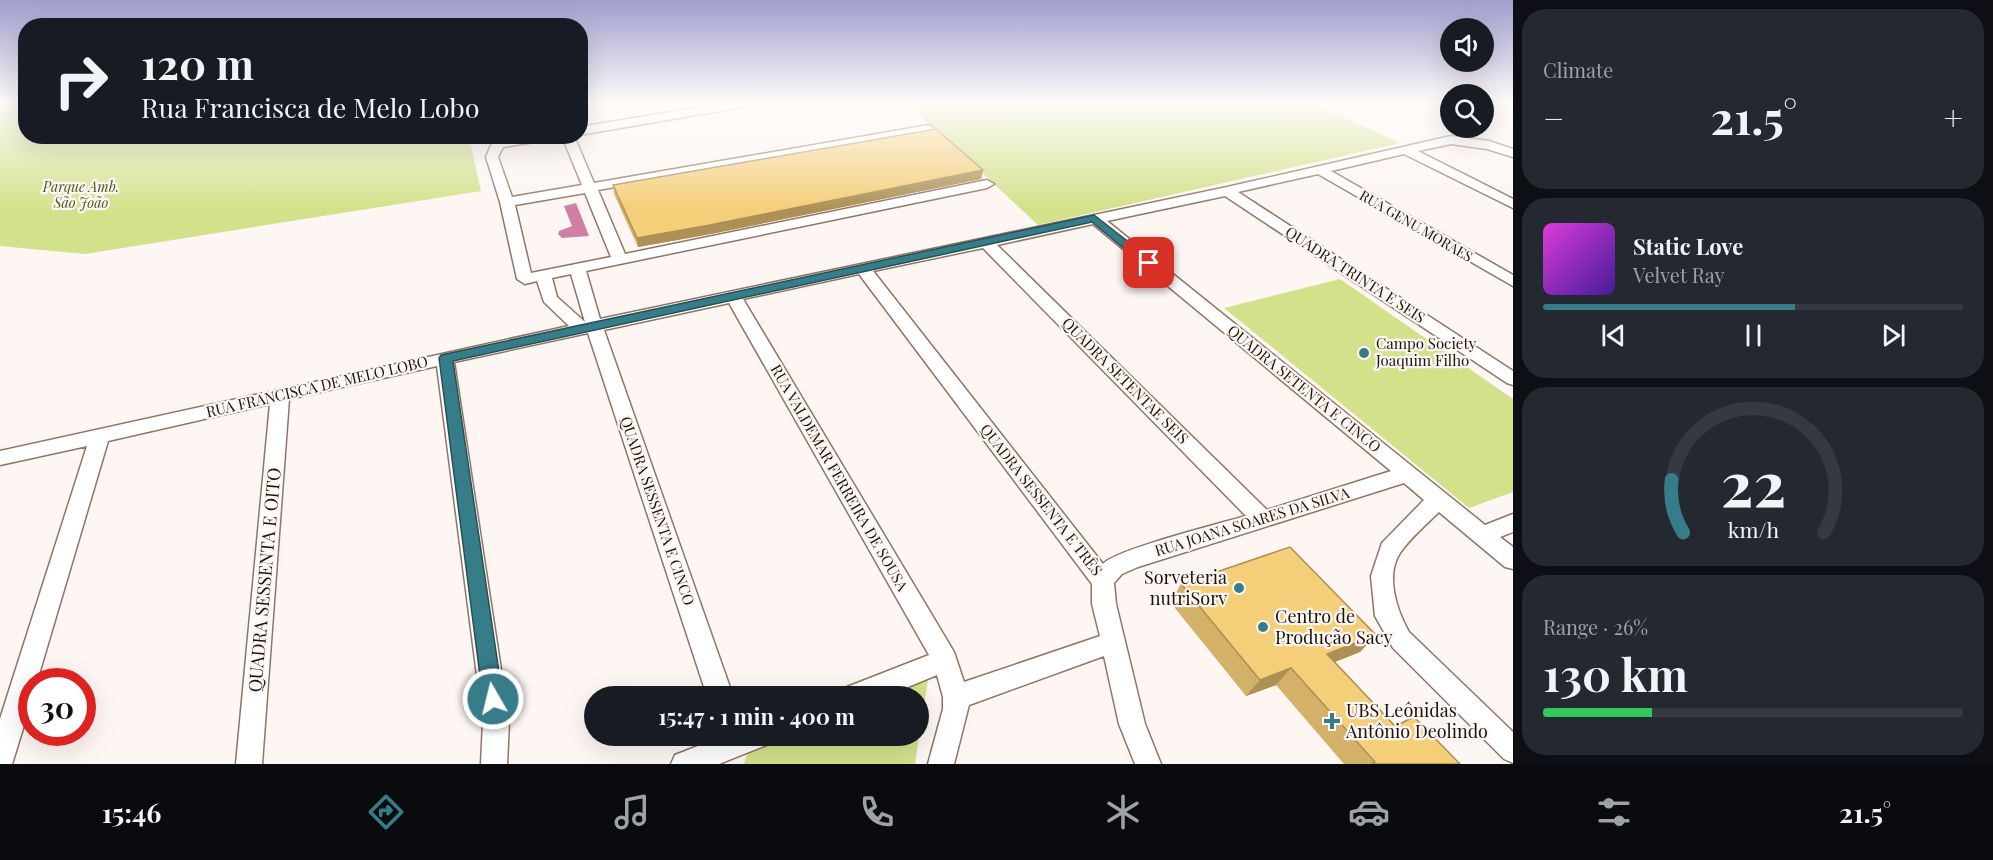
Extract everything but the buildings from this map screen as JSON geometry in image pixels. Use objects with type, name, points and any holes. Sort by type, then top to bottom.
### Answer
[{"type":"street","points":[[507,202],[879,138]]},
{"type":"street","name":"RUA FRANCISCA DE MELO LOBO","points":[[0,458],[446,358],[1227,191],[1451,140],[1479,143],[1513,153]]},
{"type":"street","points":[[497,144],[492,152],[492,157],[507,202],[525,279],[987,184]]},
{"type":"street","points":[[571,144],[619,258]]},
{"type":"street","points":[[1405,150],[1513,204]]},
{"type":"street","name":"RUA GENU MORAES","points":[[1320,170],[1513,281]]},
{"type":"street","name":"QUADRA TRINTA E SEIS","points":[[1227,191],[1513,379]]},
{"type":"street","name":"QUADRA SETENTA E CINCO","points":[[1094,218],[1513,560]]},
{"type":"street","name":"QUADRA SETENTAE SEIS","points":[[986,242],[1263,520]]},
{"type":"street","name":"QUADRA SESSENTA E CINCO","points":[[577,268],[588,327],[716,686]]},
{"type":"street","name":"QUADRA SESSENTA E TRÊS","points":[[863,269],[1103,581],[1104,604],[1132,724],[1148,764]]},
{"type":"street","points":[[543,275],[550,299],[588,327]]},
{"type":"street","name":"RUA VALDEMAR FERREIRA DE SOUSA","points":[[734,296],[945,660],[956,697]]},
{"type":"street","points":[[446,358],[496,722],[494,764]]},
{"type":"street","name":"QUADRA SESSENTA E OITO","points":[[249,764],[280,396]]},
{"type":"street","points":[[0,761],[99,437]]},
{"type":"street","name":"RUA JOANA SOARES DA SILVA","points":[[1103,581],[1114,567],[1132,559],[1407,474]]},
{"type":"street","points":[[1438,499],[1390,549],[1382,576],[1387,616],[1401,640],[1513,750]]},
{"type":"street","points":[[1482,535],[1513,523]]},
{"type":"street","points":[[942,764],[956,708],[956,697],[1114,642]]},
{"type":"street","points":[[881,686],[945,660]]},
{"type":"street","points":[[684,764],[725,749]]},
{"type":"green space","name":"Parque Amb. São João","points":[[0,138],[18,138],[18,144],[471,144],[481,191],[85,254],[0,246]]},
{"type":"green space","points":[[944,138],[1388,138],[1400,143],[1038,225]]},
{"type":"green space","name":"Campo Society Joaquim Filho","points":[[1340,279],[1513,399],[1513,492],[1469,508],[1224,308]]},
{"type":"green space","points":[[929,673],[927,686],[896,686]]},
{"type":"green space","points":[[749,746],[918,746],[915,764],[744,764]]},
{"type":"shaded area","points":[[576,203],[589,236],[562,238],[558,234],[559,231],[572,226],[564,206]]},
{"type":"place","name":"Campo Society Joaquim Filho","points":[[1364,353]]},
{"type":"place","name":"Sorveteria nutriSorv","points":[[1239,588]]},
{"type":"place","name":"Centro de Produção Sacy","points":[[1263,627]]},
{"type":"place","name":"UBS Leônidas Antônio Deolindo","points":[[1332,721]]},
{"type":"route","points":[[493,699],[446,358],[1094,218],[1149,263]]}]
